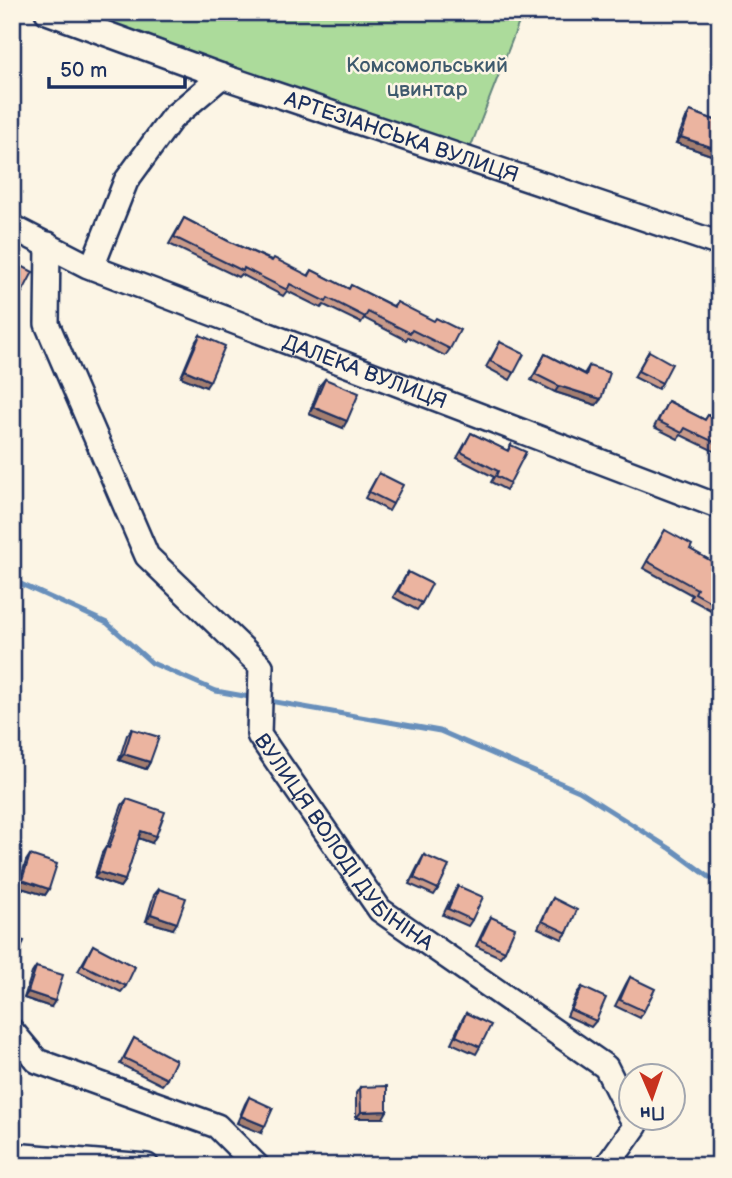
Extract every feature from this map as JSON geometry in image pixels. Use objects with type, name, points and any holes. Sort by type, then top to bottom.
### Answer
[{"type":"street","name":"АРТЕЗІАНСЬКА ВУЛИЦЯ","points":[[47,12],[222,76],[720,244]]},
{"type":"street","points":[[92,267],[126,181],[172,118],[222,76]]},
{"type":"street","name":"ДАЛЕКА ВУЛИЦЯ","points":[[12,228],[92,267],[720,507]]},
{"type":"street","name":"ВУЛИЦЯ ВОЛОДІ ДУБІНІНА","points":[[48,244],[47,324],[147,556],[261,666],[259,735],[380,910],[606,1067],[616,1087]]},
{"type":"street","points":[[12,1031],[37,1061],[217,1126],[257,1166]]},
{"type":"street","name":"ВУЛИЦЯ ВОЛОДІ ДУБІНІНА","points":[[607,1166],[631,1132]]},
{"type":"street","points":[[12,1155],[147,1166]]},
{"type":"green space","name":"Комсомольський цвинтар","points":[[47,12],[523,12],[466,159]]},
{"type":"building","points":[[690,111],[720,122],[720,150],[681,137]]},
{"type":"building","points":[[184,218],[272,261],[274,258],[309,276],[312,270],[349,289],[351,285],[394,307],[397,302],[434,321],[436,318],[460,330],[450,349],[368,312],[365,317],[328,298],[326,302],[290,284],[287,290],[174,237]]},
{"type":"building","points":[[12,261],[33,272],[23,291],[12,286]]},
{"type":"building","points":[[200,335],[225,346],[210,381],[185,370]]},
{"type":"building","points":[[500,342],[524,354],[514,373],[490,361]]},
{"type":"building","points":[[649,351],[672,364],[662,383],[638,371]]},
{"type":"building","points":[[545,354],[586,375],[589,366],[610,373],[601,399],[559,386],[535,374]]},
{"type":"building","points":[[325,379],[359,393],[347,421],[313,407]]},
{"type":"building","points":[[668,401],[705,420],[708,415],[720,421],[720,445],[685,428],[682,433],[658,421]]},
{"type":"building","points":[[471,433],[508,451],[511,445],[526,452],[510,483],[496,476],[498,471],[461,452]]},
{"type":"building","points":[[379,473],[403,485],[393,504],[369,492]]},
{"type":"building","points":[[665,530],[692,545],[690,549],[720,566],[720,607],[695,593],[697,589],[647,561]]},
{"type":"building","points":[[408,572],[432,584],[422,603],[398,591]]},
{"type":"building","points":[[132,729],[159,737],[150,762],[124,754]]},
{"type":"building","points":[[127,799],[165,812],[156,836],[141,831],[125,880],[98,872]]},
{"type":"building","points":[[30,855],[57,864],[49,889],[22,880]]},
{"type":"building","points":[[424,855],[449,866],[438,889],[414,878]]},
{"type":"building","points":[[458,886],[483,897],[472,920],[448,909]]},
{"type":"building","points":[[159,889],[186,898],[177,923],[151,914]]},
{"type":"building","points":[[553,898],[577,910],[567,933],[542,921]]},
{"type":"building","points":[[491,917],[515,928],[505,951],[480,940]]},
{"type":"building","points":[[12,938],[24,941],[15,966],[12,965]]},
{"type":"building","points":[[93,945],[135,967],[126,986],[83,965]]},
{"type":"building","points":[[36,967],[63,975],[55,1001],[28,992]]},
{"type":"building","points":[[630,977],[655,989],[644,1011],[620,1000]]},
{"type":"building","points":[[582,987],[606,998],[596,1021],[571,1010]]},
{"type":"building","points":[[466,1013],[491,1025],[480,1047],[456,1036]]},
{"type":"building","points":[[134,1038],[176,1060],[167,1079],[124,1058]]},
{"type":"building","points":[[387,1086],[387,1111],[361,1112],[360,1087]]},
{"type":"building","points":[[249,1097],[273,1108],[265,1126],[241,1116]]},
{"type":"waterway","points":[[12,580],[107,623],[152,663],[216,691],[255,698]]},
{"type":"waterway","points":[[264,700],[440,731],[579,791],[671,849],[720,885]]}]
